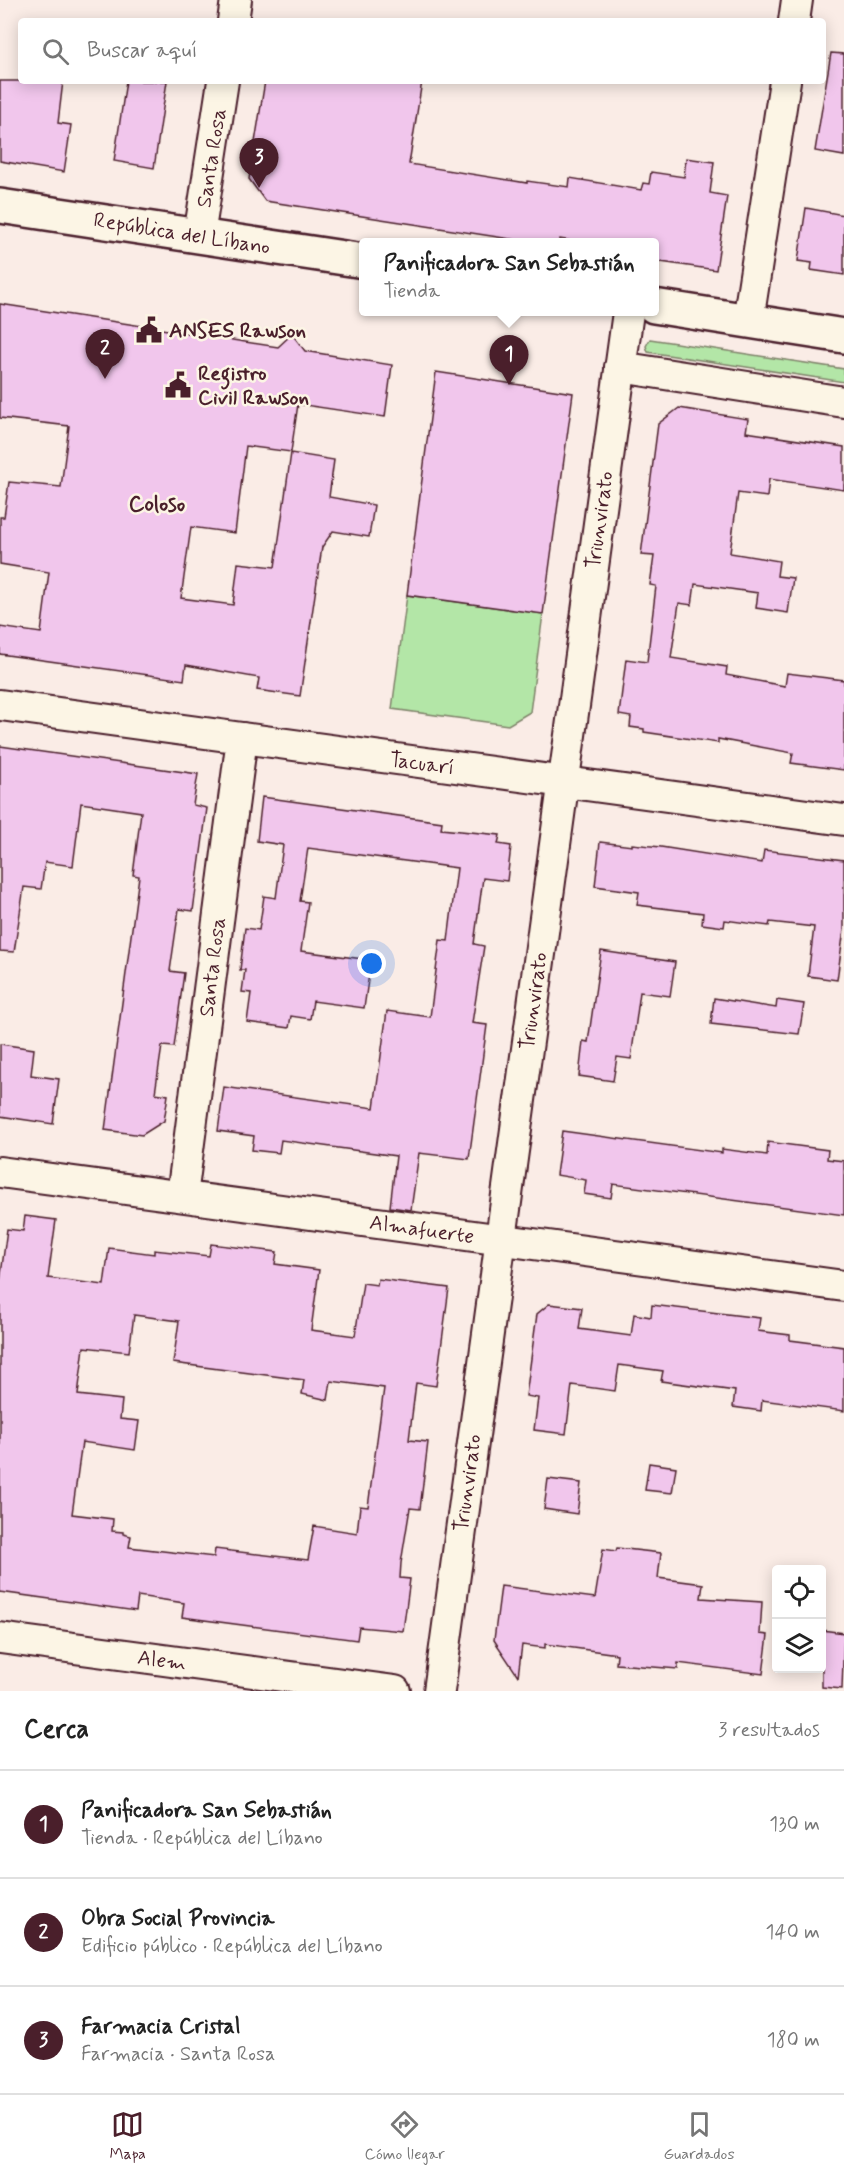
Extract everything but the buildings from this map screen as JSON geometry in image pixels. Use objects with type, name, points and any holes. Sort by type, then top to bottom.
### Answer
[{"type":"main road","name":"República del Líbano","points":[[0,206],[359,260]]},
{"type":"main road","points":[[659,307],[844,336]]},
{"type":"street","points":[[233,18],[236,0]]},
{"type":"street","points":[[794,18],[797,0]]},
{"type":"street","name":"Santa Rosa","points":[[199,236],[223,84]]},
{"type":"street","points":[[748,321],[785,84]]},
{"type":"street","name":"Triunvirato","points":[[439,1691],[627,316]]},
{"type":"street","points":[[620,367],[844,402]]},
{"type":"street","name":"Tacuarí","points":[[0,705],[844,820]]},
{"type":"street","name":"Santa Rosa","points":[[182,1196],[242,738]]},
{"type":"street","name":"Almafuerte","points":[[0,1172],[844,1286]]},
{"type":"street","name":"Alem","points":[[0,1638],[395,1691]]},
{"type":"green space","points":[[650,339],[844,369],[844,382],[648,352],[646,346]]},
{"type":"green space","points":[[407,595],[543,614],[530,712],[508,725],[392,709]]},
{"type":"place","name":"Farmacia Cristal","points":[[259,188]]},
{"type":"place","name":"ANSES Rawson","points":[[149,330]]},
{"type":"place","name":"Obra Social Provincia","points":[[105,379]]},
{"type":"place","name":"Registro Civil Rawson","points":[[178,385]]},
{"type":"place","name":"Panificadora San Sebastián","points":[[509,385]]},
{"type":"district","name":"Coloso","points":[[157,503]]}]
